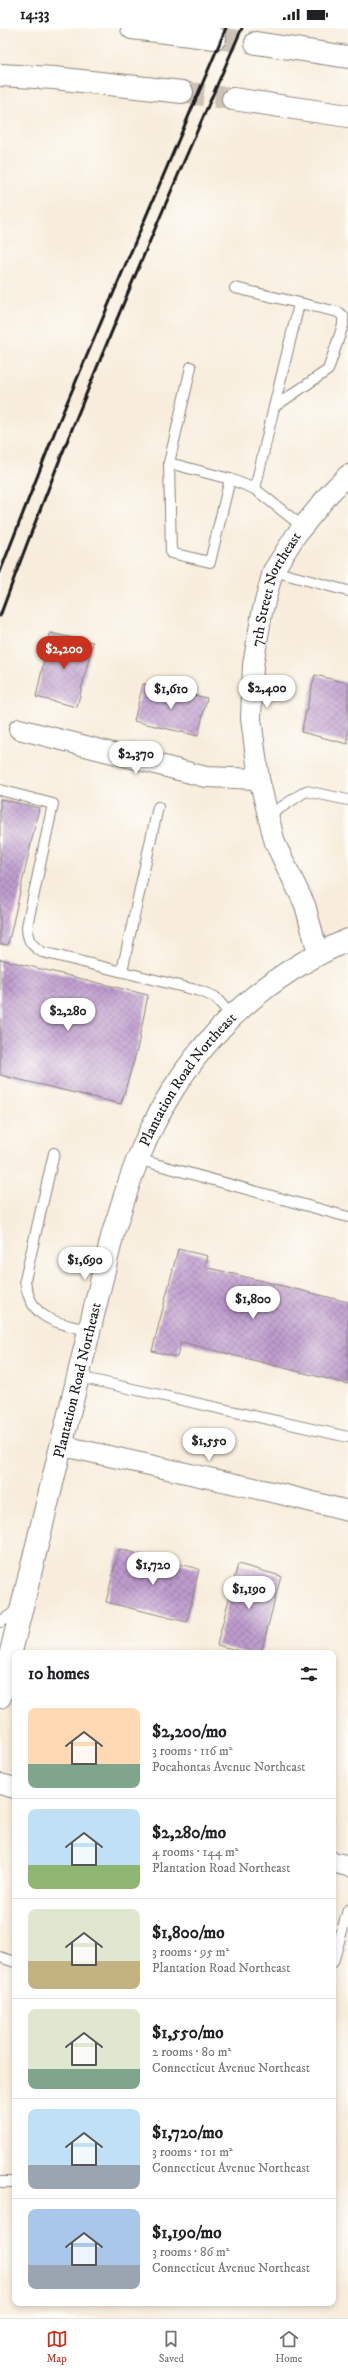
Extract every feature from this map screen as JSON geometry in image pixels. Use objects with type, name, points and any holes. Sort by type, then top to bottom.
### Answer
[{"type":"main road","points":[[132,28],[215,38]]},
{"type":"main road","points":[[256,43],[348,57]]},
{"type":"main road","points":[[0,75],[62,79],[182,92]]},
{"type":"main road","points":[[233,99],[348,116]]},
{"type":"main road","name":"Plantation Road Northeast","points":[[0,1697],[5,1658],[25,1597],[63,1446],[113,1234],[137,1159],[158,1113],[185,1069],[217,1030],[232,1016],[281,975],[318,953],[348,940]]},
{"type":"street","name":"7th Street Northeast","points":[[318,953],[305,905],[275,844],[259,779],[251,719],[253,666],[262,613],[273,571],[303,527],[348,475]]},
{"type":"street","points":[[19,729],[206,777],[259,779]]},
{"type":"street","points":[[63,1446],[281,1494],[348,1511]]},
{"type":"street","points":[[0,1784],[12,1787]]},
{"type":"street","points":[[336,1863],[348,1866]]},
{"type":"lane","points":[[234,288],[338,312],[343,316],[343,325],[328,370],[274,407]]},
{"type":"lane","points":[[255,489],[299,304]]},
{"type":"lane","points":[[191,367],[169,463],[171,552],[210,562],[230,479]]},
{"type":"lane","points":[[169,463],[230,479],[255,489],[303,527]]},
{"type":"lane","points":[[273,571],[348,591]]},
{"type":"lane","points":[[0,790],[53,804],[27,926],[28,939],[34,948],[42,952],[215,996],[232,1016]]},
{"type":"lane","points":[[268,816],[306,791],[348,800]]},
{"type":"lane","points":[[122,972],[158,807]]},
{"type":"lane","points":[[54,1153],[25,1280],[27,1297],[34,1307],[45,1317],[90,1331]]},
{"type":"lane","points":[[137,1159],[348,1217]]},
{"type":"lane","points":[[79,1377],[348,1437]]},
{"type":"lane","points":[[0,1622],[12,1614],[25,1597]]},
{"type":"lane","points":[[336,1952],[348,1910]]},
{"type":"lane","points":[[0,1957],[12,1961]]},
{"type":"lane","points":[[0,2182],[11,2182]]},
{"type":"building","points":[[50,633],[93,642],[77,707],[36,697]]},
{"type":"building","points":[[315,675],[348,683],[348,744],[301,732]]},
{"type":"building","points":[[143,684],[207,698],[198,736],[134,721]]},
{"type":"building","points":[[0,799],[39,808],[8,945],[0,944]]},
{"type":"building","points":[[0,959],[148,995],[137,1050],[121,1104],[0,1075]]},
{"type":"building","points":[[178,1249],[208,1256],[205,1267],[348,1302],[348,1384],[181,1342],[177,1357],[152,1351]]},
{"type":"building","points":[[119,1549],[199,1569],[187,1622],[106,1602]]},
{"type":"building","points":[[238,1564],[281,1576],[262,1650],[236,1650],[217,1645]]},
{"type":"tunnel","points":[[215,38],[256,43]]},
{"type":"tunnel","points":[[182,92],[233,99]]},
{"type":"railway","points":[[0,572],[57,426],[226,28]]},
{"type":"railway","points":[[0,616],[57,467],[116,320],[242,28]]}]
